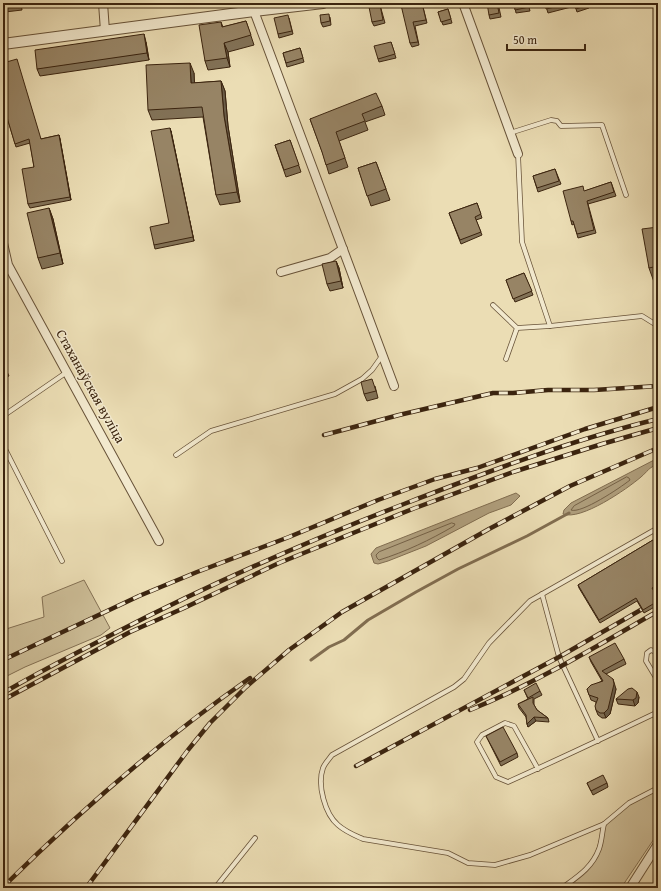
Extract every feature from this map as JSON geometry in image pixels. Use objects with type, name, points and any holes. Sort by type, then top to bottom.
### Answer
[{"type":"street","points":[[103,3],[105,31]]},
{"type":"street","points":[[3,44],[323,3]]},
{"type":"street","points":[[463,3],[518,154]]},
{"type":"street","points":[[254,11],[394,386]]},
{"type":"street","name":"Стаханаўская вуліца","points":[[3,243],[4,255],[8,265],[159,542]]},
{"type":"street","points":[[281,272],[330,258],[343,249]]},
{"type":"street","points":[[630,888],[658,844]]},
{"type":"lane","points":[[510,133],[551,120],[557,121],[561,126],[602,125],[626,195]]},
{"type":"lane","points":[[518,154],[522,242],[550,326]]},
{"type":"lane","points":[[492,305],[517,328],[642,316],[658,326]]},
{"type":"lane","points":[[506,359],[517,328]]},
{"type":"lane","points":[[176,455],[210,431],[335,394],[362,379],[372,370],[382,355]]},
{"type":"lane","points":[[3,416],[67,372]]},
{"type":"lane","points":[[3,445],[62,561]]},
{"type":"lane","points":[[658,528],[530,601],[489,643],[464,679],[454,687],[332,755],[323,766],[320,779],[320,791],[330,815],[337,824],[350,834],[363,839],[448,853],[468,863],[495,865],[530,855],[604,824],[629,803],[658,788]]},
{"type":"lane","points":[[542,594],[559,657],[598,741]]},
{"type":"lane","points":[[658,653],[652,650],[647,653],[646,661],[658,680]]},
{"type":"lane","points":[[538,769],[514,726],[505,723],[482,735],[476,742],[496,778],[508,782],[538,769],[598,741],[658,712]]},
{"type":"lane","points":[[562,888],[583,873],[594,860],[600,848],[604,824]]},
{"type":"lane","points":[[215,888],[255,838]]},
{"type":"shaded area","points":[[84,580],[110,628],[101,635],[25,667],[3,678],[3,630],[44,617],[42,597]]},
{"type":"shaded area","points":[[658,788],[658,833],[621,888],[562,888],[594,860],[604,824],[629,803]]},
{"type":"water","points":[[658,458],[658,464],[650,468],[641,477],[604,503],[581,513],[571,515],[563,514],[564,510],[571,503]]},
{"type":"water","points":[[516,493],[520,496],[511,505],[489,513],[426,546],[388,561],[378,564],[374,563],[371,554],[376,548]]},
{"type":"building","points":[[3,3],[20,3],[20,6],[4,8]]},
{"type":"building","points":[[409,3],[410,6],[422,3],[426,20],[413,22],[418,42],[410,43],[401,5]]},
{"type":"building","points":[[487,3],[497,3],[499,13],[489,15]]},
{"type":"building","points":[[514,3],[528,3],[529,7],[515,10]]},
{"type":"building","points":[[545,3],[572,3],[546,9]]},
{"type":"building","points":[[574,3],[588,3],[588,5],[576,9]]},
{"type":"building","points":[[380,5],[383,20],[372,22],[369,7]]},
{"type":"building","points":[[448,9],[451,19],[441,22],[438,12]]},
{"type":"building","points":[[329,14],[330,21],[321,23],[320,15]]},
{"type":"building","points":[[288,15],[292,31],[278,34],[274,18]]},
{"type":"building","points":[[246,21],[251,35],[224,43],[227,58],[205,61],[199,25],[221,22],[222,27]]},
{"type":"building","points":[[144,34],[147,53],[37,69],[35,50]]},
{"type":"building","points":[[391,42],[395,54],[378,59],[374,46]]},
{"type":"building","points":[[300,48],[303,58],[286,63],[283,53]]},
{"type":"building","points":[[17,59],[41,139],[59,135],[70,197],[28,204],[22,169],[34,167],[29,139],[15,144],[3,104],[3,63]]},
{"type":"building","points":[[190,63],[191,83],[221,81],[224,116],[237,192],[216,195],[202,107],[148,110],[146,65]]},
{"type":"building","points":[[376,93],[382,106],[362,114],[365,121],[336,132],[345,158],[326,165],[310,119]]},
{"type":"building","points":[[170,128],[193,237],[154,245],[150,227],[169,223],[151,131]]},
{"type":"building","points":[[290,140],[299,165],[284,170],[275,145]]},
{"type":"building","points":[[376,162],[386,189],[367,196],[358,168]]},
{"type":"building","points":[[555,169],[559,181],[537,188],[533,176]]},
{"type":"building","points":[[611,182],[614,192],[587,201],[594,230],[577,234],[573,221],[571,221],[563,191],[583,186],[584,191]]},
{"type":"building","points":[[477,203],[481,214],[475,217],[481,232],[460,240],[449,213]]},
{"type":"building","points":[[49,208],[60,253],[38,258],[27,213]]},
{"type":"building","points":[[658,227],[658,266],[649,268],[642,229]]},
{"type":"building","points":[[336,261],[341,281],[327,284],[322,264]]},
{"type":"building","points":[[524,273],[532,291],[513,299],[506,280]]},
{"type":"building","points":[[3,363],[7,372],[3,374]]},
{"type":"building","points":[[372,379],[376,391],[364,394],[361,382]]},
{"type":"building","points":[[658,537],[658,584],[652,588],[658,598],[658,601],[643,610],[636,598],[599,620],[578,585]]},
{"type":"building","points":[[615,643],[624,659],[602,671],[613,679],[614,684],[608,709],[604,713],[600,713],[596,710],[595,706],[598,698],[589,695],[587,689],[591,685],[603,681],[589,657]]},
{"type":"building","points":[[536,683],[540,691],[528,698],[524,690]]},
{"type":"building","points":[[632,688],[637,692],[636,698],[633,700],[616,699],[628,689]]},
{"type":"building","points":[[533,697],[533,703],[537,710],[548,718],[534,717],[527,724],[526,715],[518,704]]},
{"type":"building","points":[[503,727],[517,753],[500,762],[486,736]]},
{"type":"building","points":[[603,775],[607,783],[591,791],[587,783]]},
{"type":"waterway","points":[[311,660],[329,647],[344,640],[368,620],[416,592],[569,513]]},
{"type":"railway","points":[[324,435],[399,415],[493,393],[548,390],[594,390],[658,386]]},
{"type":"railway","points":[[3,660],[139,596],[378,500],[435,479],[477,468],[585,429],[658,407]]},
{"type":"railway","points":[[3,693],[71,655],[185,598],[330,533],[530,457],[626,427],[658,419]]},
{"type":"railway","points":[[3,700],[130,632],[279,563],[415,508],[513,472],[658,428]]},
{"type":"railway","points":[[86,888],[188,750],[210,723],[246,687],[289,650],[342,612],[489,529],[570,486],[658,448]]},
{"type":"railway","points":[[356,766],[559,657],[658,600]]},
{"type":"railway","points":[[470,710],[542,676],[658,611]]},
{"type":"railway","points":[[3,887],[122,777],[185,726],[250,678]]}]
